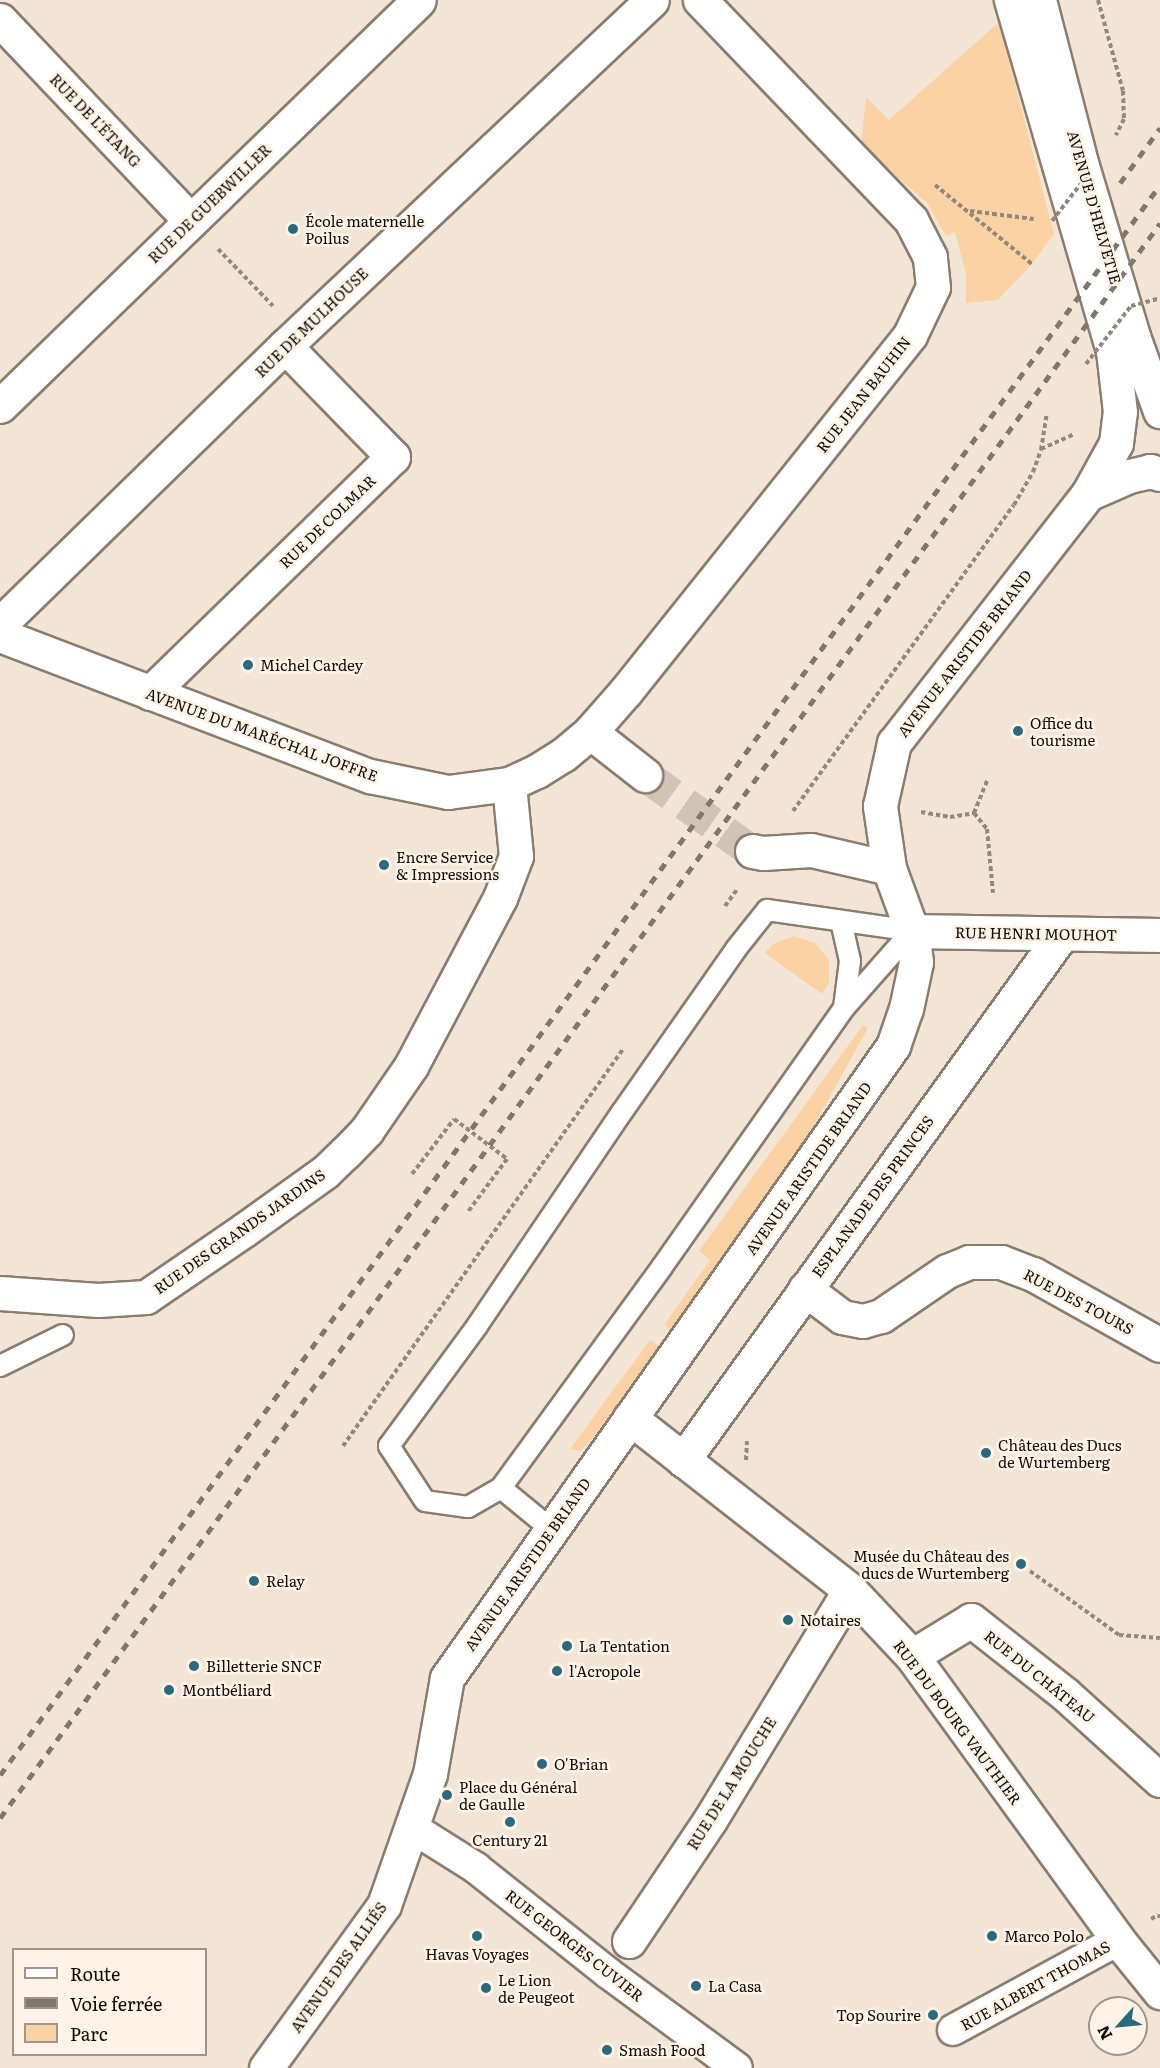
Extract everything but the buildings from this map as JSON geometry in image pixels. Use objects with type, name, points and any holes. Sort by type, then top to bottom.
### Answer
[{"type":"street","name":"RUE DE GUEBWILLER","points":[[0,406],[419,0]]},
{"type":"street","name":"RUE DE MULHOUSE","points":[[0,624],[292,339],[652,0]]},
{"type":"street","name":"RUE JEAN BAUHIN","points":[[590,732],[634,682],[910,335],[933,287],[930,257],[911,220],[700,0]]},
{"type":"street","name":"AVENUE D'HELVETIE","points":[[1011,0],[1099,357]]},
{"type":"street","name":"AVENUE D'HELVETIE","points":[[1039,0],[1082,166],[1133,336],[1160,411]]},
{"type":"street","name":"RUE DE L'ÉTANG","points":[[0,20],[191,221]]},
{"type":"street","name":"RUE DE COLMAR","points":[[150,693],[393,457],[292,339]]},
{"type":"street","name":"AVENUE ARISTIDE BRIAND","points":[[411,1827],[430,1774],[447,1678],[893,1046],[906,1009],[916,962],[912,931],[889,868],[880,806],[894,743],[1088,494],[1116,443],[1120,412],[1099,357]]},
{"type":"street","name":"AVENUE ARISTIDE BRIAND","points":[[1088,494],[1129,476],[1150,471],[1160,474]]},
{"type":"street","name":"AVENUE DU MARÉCHAL JOFFRE","points":[[0,635],[370,776],[447,792],[508,784],[537,771],[563,755],[590,732]]},
{"type":"street","points":[[590,732],[645,775]]},
{"type":"street","name":"RUE DES GRANDS JARDINS","points":[[0,1293],[99,1300],[146,1297],[325,1172],[367,1130],[411,1066],[500,898],[516,856],[508,784]]},
{"type":"street","points":[[758,852],[811,850],[889,868]]},
{"type":"street","name":"RUE HENRI MOUHOT","points":[[912,931],[1160,935]]},
{"type":"street","name":"ESPLANADE DES PRINCES","points":[[683,1460],[1062,934]]},
{"type":"street","name":"RUE DES TOURS","points":[[805,1289],[842,1317],[863,1321],[881,1316],[946,1271],[969,1262],[1001,1262],[1033,1274],[1160,1345]]},
{"type":"street","name":"RUE DU BOURG VAUTHIER","points":[[630,1418],[850,1590],[912,1656],[1118,1940],[1160,1992]]},
{"type":"street","name":"RUE DE LA MOUCHE","points":[[608,1973],[710,1820],[850,1590]]},
{"type":"street","name":"RUE DU CHÂTEAU","points":[[912,1656],[970,1620],[1065,1694],[1160,1780]]},
{"type":"street","name":"RUE GEORGES CUVIER","points":[[411,1827],[476,1868],[608,1973],[737,2068]]},
{"type":"street","name":"AVENUE DES ALLIÉS","points":[[266,2068],[384,1905],[411,1827]]},
{"type":"street","name":"RUE ALBERT THOMAS","points":[[953,2030],[1118,1940]]},
{"type":"lane","points":[[767,910],[912,931],[844,1008],[662,1268],[501,1488],[468,1507],[424,1501],[389,1446],[477,1326],[736,949],[767,910]]},
{"type":"lane","points":[[840,921],[850,961],[844,1008]]},
{"type":"lane","points":[[0,1366],[63,1335]]},
{"type":"lane","points":[[501,1488],[551,1529]]},
{"type":"path","points":[[1098,0],[1123,91],[1124,119],[1114,137]]},
{"type":"path","points":[[968,210],[1052,221],[1089,173]]},
{"type":"path","points":[[933,183],[1032,264]]},
{"type":"path","points":[[191,221],[292,339]]},
{"type":"path","points":[[1099,357],[1131,306],[1160,298]]},
{"type":"path","points":[[722,911],[758,852],[1014,505],[1033,472],[1041,450],[1047,413]]},
{"type":"path","points":[[1041,450],[1074,436]]},
{"type":"path","points":[[974,813],[988,779]]},
{"type":"path","points":[[343,1446],[624,1047]]},
{"type":"path","points":[[412,1174],[454,1119],[507,1160],[467,1213]]},
{"type":"path","points":[[1030,1571],[1119,1635],[1160,1638]]},
{"type":"green space","points":[[999,22],[1054,234],[1032,264],[998,300],[966,303],[966,274],[955,232],[946,236],[927,203],[861,145],[866,97],[889,120]]},
{"type":"green space","points":[[794,936],[815,943],[829,960],[829,983],[822,994],[765,953],[773,944]]},
{"type":"green space","points":[[863,1025],[868,1028],[799,1152],[671,1330],[664,1325],[710,1260],[699,1251]]},
{"type":"green space","points":[[650,1340],[659,1346],[594,1436],[580,1451],[570,1449]]},
{"type":"tunnel","points":[[645,775],[752,851]]},
{"type":"railway","points":[[1120,183],[1160,128]]},
{"type":"railway","points":[[0,1775],[1160,185]]},
{"type":"railway","points":[[0,1818],[1160,223]]},
{"type":"place","name":"École maternelle Poilus","points":[[293,229]]},
{"type":"place","name":"Michel Cardey","points":[[248,665]]},
{"type":"place","name":"Office du tourisme","points":[[1018,731]]},
{"type":"place","name":"Encre Service & Impressions","points":[[384,865]]},
{"type":"place","name":"Château des Ducs de Wurtemberg","points":[[986,1453]]},
{"type":"place","name":"Musée du Château des ducs de Wurtemberg","points":[[1021,1564]]},
{"type":"place","name":"Relay","points":[[254,1581]]},
{"type":"place","name":"Notaires","points":[[788,1620]]},
{"type":"place","name":"La Tentation","points":[[567,1646]]},
{"type":"place","name":"Billetterie SNCF","points":[[194,1666]]},
{"type":"place","name":"l'Acropole","points":[[557,1671]]},
{"type":"place","name":"Montbéliard","points":[[169,1690]]},
{"type":"place","name":"O'Brian","points":[[542,1764]]},
{"type":"place","name":"Place du Général de Gaulle","points":[[447,1795]]},
{"type":"place","name":"Century 21","points":[[510,1822]]},
{"type":"place","name":"Havas Voyages","points":[[477,1936]]},
{"type":"place","name":"Marco Polo","points":[[992,1936]]},
{"type":"place","name":"La Casa","points":[[696,1986]]},
{"type":"place","name":"Le Lion de Peugeot","points":[[486,1988]]},
{"type":"place","name":"Top Sourire","points":[[933,2015]]},
{"type":"place","name":"Smash Food","points":[[607,2050]]}]
